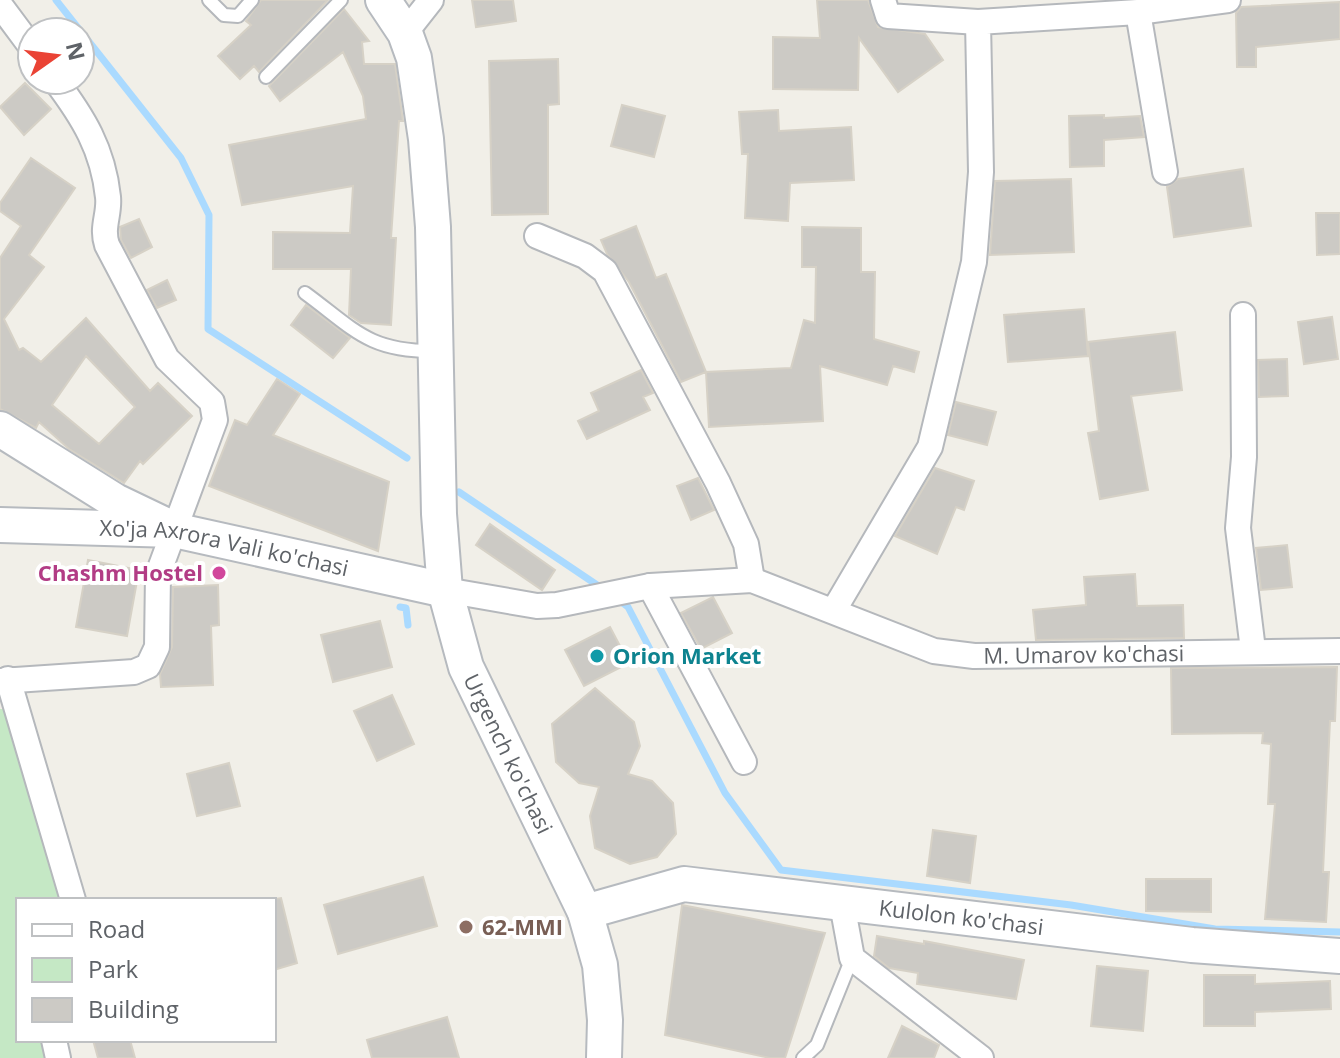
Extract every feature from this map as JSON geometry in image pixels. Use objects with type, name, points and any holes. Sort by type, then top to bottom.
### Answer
[{"type":"main road","name":"Urgench ko'chasi","points":[[383,0],[405,33],[419,84],[426,139],[438,351],[439,514],[445,590],[466,667],[585,912],[600,965],[605,1020],[604,1058]]},
{"type":"main road","points":[[0,429],[115,501],[174,530]]},
{"type":"main road","name":"Xo'ja Axrora Vali ko'chasi","points":[[0,525],[174,530],[445,590]]},
{"type":"main road","name":"Kulolon ko'chasi","points":[[585,912],[684,884],[1192,945],[1340,956]]},
{"type":"street","points":[[405,33],[431,0]]},
{"type":"street","points":[[883,0],[888,16],[978,22],[1138,12],[1219,1]]},
{"type":"street","points":[[0,5],[16,26]]},
{"type":"street","points":[[1138,12],[1165,172]]},
{"type":"street","points":[[834,610],[930,447],[974,262],[981,172],[978,22]]},
{"type":"street","points":[[66,96],[93,134],[101,157],[109,200],[103,232],[107,245],[167,359],[212,402],[215,420],[158,574],[157,647],[148,666],[134,672],[4,680],[72,898]]},
{"type":"street","points":[[445,590],[537,606],[557,605],[650,586],[752,580],[746,544],[718,483],[605,271],[585,256],[537,236]]},
{"type":"street","points":[[1243,315],[1244,457],[1238,528],[1253,650]]},
{"type":"street","name":"M. Umarov ko'chasi","points":[[752,580],[934,651],[974,656],[1340,651]]},
{"type":"street","points":[[650,586],[744,762]]},
{"type":"street","points":[[842,904],[852,958],[981,1058]]},
{"type":"lane","points":[[209,0],[224,15],[238,16],[252,0]]},
{"type":"lane","points":[[266,77],[341,0]]},
{"type":"lane","points":[[305,293],[372,343],[409,351],[438,351]]},
{"type":"lane","points":[[803,1058],[817,1045],[852,958]]},
{"type":"green space","points":[[0,709],[19,710],[72,898],[16,898],[16,1042],[42,1042],[46,1058],[0,1058]]},
{"type":"building","points":[[261,0],[328,0],[259,72],[254,66],[240,79],[218,56],[251,25],[246,21]]},
{"type":"building","points":[[472,0],[513,0],[516,21],[476,27]]},
{"type":"building","points":[[817,0],[868,0],[878,27],[925,34],[943,60],[898,92],[859,38],[858,90],[773,89],[773,37],[820,38]]},
{"type":"building","points":[[1340,2],[1340,39],[1256,47],[1256,67],[1237,67],[1236,13],[1241,7]]},
{"type":"building","points":[[344,9],[369,41],[362,42],[364,64],[395,64],[403,121],[399,121],[391,238],[396,238],[391,325],[361,323],[349,315],[351,269],[273,269],[273,232],[350,233],[353,186],[242,205],[229,145],[366,119],[363,96],[343,52],[280,101],[269,86]]},
{"type":"building","points":[[558,59],[559,104],[548,105],[548,214],[492,215],[489,61]]},
{"type":"building","points":[[16,92],[16,96],[38,96],[51,109],[24,135],[0,107]]},
{"type":"building","points":[[622,105],[665,116],[654,157],[611,146]]},
{"type":"building","points":[[778,110],[779,131],[851,127],[854,180],[790,183],[788,221],[745,218],[748,154],[742,154],[739,112]]},
{"type":"building","points":[[1104,115],[1104,118],[1140,116],[1144,137],[1104,140],[1104,166],[1070,167],[1069,116]]},
{"type":"building","points":[[31,158],[75,188],[29,255],[44,267],[4,319],[19,350],[23,348],[41,362],[86,318],[150,391],[158,383],[192,416],[143,464],[140,461],[124,483],[69,449],[39,422],[36,428],[0,409],[0,258],[21,226],[0,211],[0,203]],"holes":[[[86,356],[135,407],[99,444],[52,405]]]},
{"type":"building","points":[[1243,169],[1251,226],[1174,237],[1167,187],[1178,179]]},
{"type":"building","points":[[1071,179],[1074,252],[990,255],[995,181]]},
{"type":"building","points":[[1316,213],[1340,213],[1340,254],[1317,255]]},
{"type":"building","points":[[139,219],[152,247],[131,258],[121,240],[120,227]]},
{"type":"building","points":[[636,226],[656,278],[666,274],[706,372],[681,382],[629,282],[607,254],[601,240]]},
{"type":"building","points":[[802,227],[861,228],[861,272],[875,272],[874,339],[919,352],[914,372],[893,366],[887,385],[820,366],[823,421],[709,427],[706,372],[791,368],[804,320],[815,323],[816,267],[802,267]]},
{"type":"building","points":[[167,280],[176,300],[157,308],[147,290]]},
{"type":"building","points":[[306,305],[350,338],[333,358],[291,325]]},
{"type":"building","points":[[1084,309],[1088,356],[1008,362],[1004,315]]},
{"type":"building","points":[[1332,317],[1338,359],[1304,364],[1298,322]]},
{"type":"building","points":[[1175,332],[1182,390],[1131,396],[1148,490],[1100,499],[1088,433],[1099,431],[1088,342]]},
{"type":"building","points":[[1287,359],[1288,396],[1259,397],[1258,360]]},
{"type":"building","points":[[641,370],[653,393],[643,397],[650,410],[587,439],[578,421],[599,411],[591,393]]},
{"type":"building","points":[[277,379],[300,394],[273,435],[389,482],[378,551],[209,486],[235,420],[247,425]]},
{"type":"building","points":[[956,402],[996,412],[987,445],[948,435]]},
{"type":"building","points":[[935,468],[974,481],[964,510],[956,507],[937,554],[895,536]]},
{"type":"building","points":[[698,478],[714,510],[691,520],[677,486]]},
{"type":"building","points":[[490,524],[555,570],[542,590],[476,545]]},
{"type":"building","points":[[1287,545],[1292,587],[1261,590],[1256,548]]},
{"type":"building","points":[[88,560],[139,570],[127,636],[76,627]]},
{"type":"building","points":[[1135,574],[1137,606],[1183,605],[1184,638],[1036,640],[1033,610],[1086,605],[1084,577]]},
{"type":"building","points":[[218,585],[219,625],[211,626],[213,685],[161,687],[160,674],[172,647],[173,587]]},
{"type":"building","points":[[713,597],[732,633],[701,649],[681,613]]},
{"type":"building","points":[[380,621],[392,667],[333,682],[321,635]]},
{"type":"building","name":"Orion Market","points":[[610,627],[629,663],[584,686],[565,650]]},
{"type":"building","points":[[1337,667],[1335,721],[1330,721],[1323,872],[1329,872],[1326,922],[1265,919],[1275,804],[1268,804],[1271,744],[1262,743],[1263,733],[1172,734],[1171,668]]},
{"type":"building","points":[[595,688],[634,722],[640,746],[628,774],[652,781],[673,803],[676,834],[657,857],[630,864],[595,848],[590,816],[599,787],[579,783],[556,762],[552,724]]},
{"type":"building","points":[[392,695],[414,744],[377,761],[354,711]]},
{"type":"building","points":[[229,763],[240,806],[197,816],[187,774]]},
{"type":"building","points":[[933,830],[976,836],[970,883],[927,876]]},
{"type":"building","points":[[423,877],[437,926],[338,954],[324,905]]},
{"type":"building","points":[[1146,879],[1211,879],[1211,912],[1146,911]]},
{"type":"building","points":[[281,898],[297,963],[276,969],[276,899]]},
{"type":"building","points":[[682,905],[825,933],[785,1058],[770,1058],[665,1035]]},
{"type":"building","points":[[877,936],[924,944],[924,941],[1024,960],[1016,999],[917,984],[918,973],[889,968],[874,956]]},
{"type":"building","points":[[1097,966],[1148,971],[1143,1031],[1091,1026]]},
{"type":"building","points":[[1204,975],[1255,975],[1255,984],[1330,981],[1331,1009],[1255,1012],[1255,1026],[1204,1026]]},
{"type":"building","points":[[447,1017],[459,1058],[372,1058],[367,1040]]},
{"type":"building","points":[[902,1026],[939,1045],[934,1058],[888,1058]]},
{"type":"building","points":[[94,1042],[131,1042],[135,1058],[98,1058]]},
{"type":"waterway","points":[[56,0],[181,158],[209,215],[208,329],[407,458]]},
{"type":"waterway","points":[[459,492],[603,589]]},
{"type":"waterway","points":[[616,598],[628,607],[725,793],[781,870],[1071,905],[1215,929],[1340,932]]},
{"type":"waterway","points":[[400,607],[406,608],[408,625]]},
{"type":"place","name":"Chashm Hostel","points":[[219,573]]},
{"type":"place","name":"Orion Market","points":[[597,656]]},
{"type":"place","name":"62-MMI","points":[[466,927]]}]
